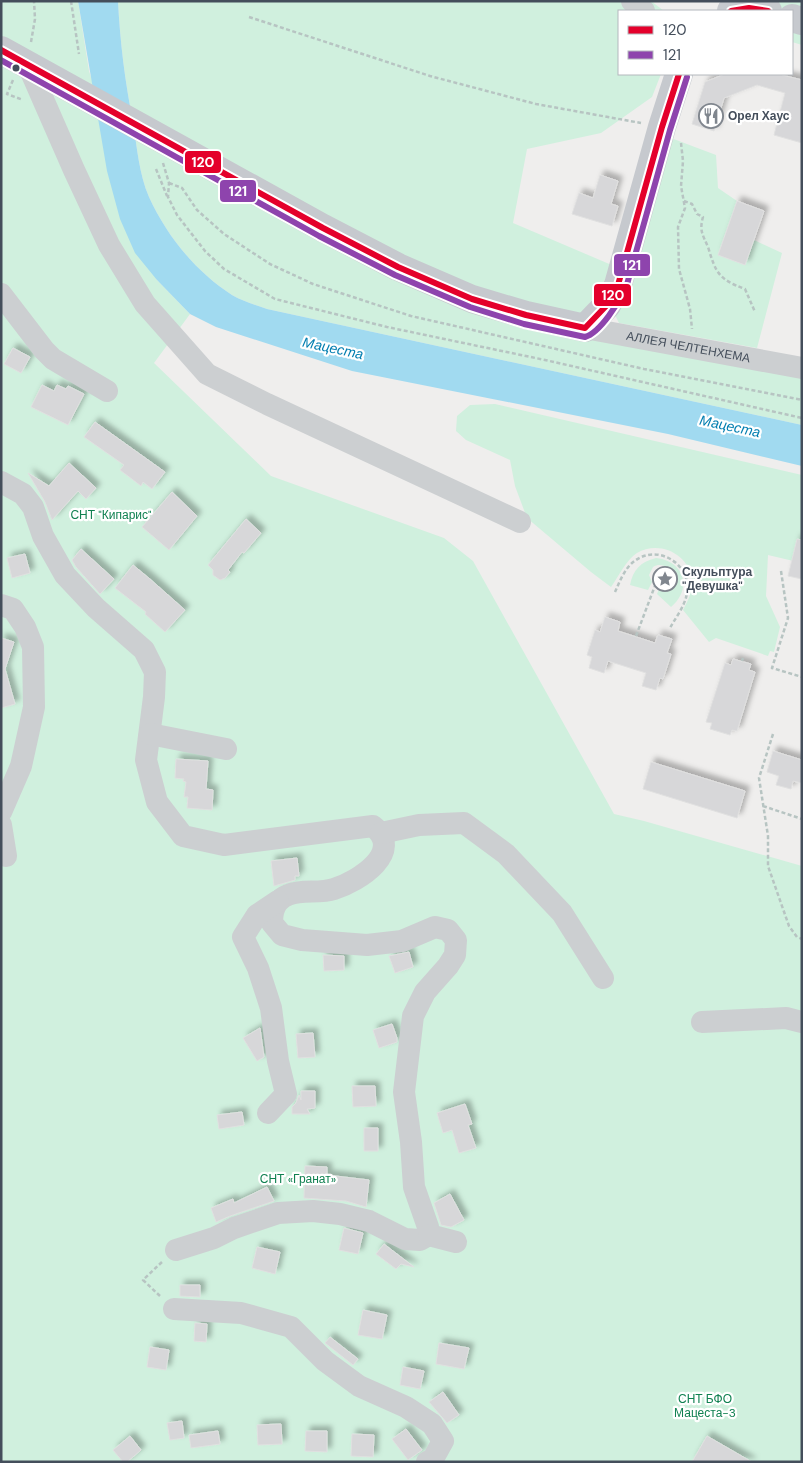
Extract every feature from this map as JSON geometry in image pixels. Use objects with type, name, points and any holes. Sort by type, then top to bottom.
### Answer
[{"type":"main road","points":[[737,7],[765,10]]},
{"type":"main road","name":"АЛЛЕЯ ЧЕЛТЕНХЕМА","points":[[14,58],[53,79],[157,146],[398,267],[472,299],[585,328]]},
{"type":"main road","points":[[585,328],[607,305],[618,285],[671,134],[679,75]]},
{"type":"street","points":[[632,1],[643,10]]},
{"type":"street","points":[[14,58],[109,245],[145,304],[207,374],[520,522]]},
{"type":"street","points":[[1,294],[53,359],[107,391]]},
{"type":"street","name":"АЛЛЕЯ ЧЕЛТЕНХЕМА","points":[[585,328],[802,368]]},
{"type":"street","points":[[1,482],[23,494],[33,507],[43,536],[65,575],[96,608],[144,650],[155,672],[154,697],[146,760],[158,802],[183,836],[224,845],[373,826],[381,833],[384,842],[382,855],[372,868],[333,890],[288,895],[257,915],[244,937],[258,968],[271,1008],[278,1061],[286,1094],[268,1113]]},
{"type":"street","points":[[1,605],[13,609],[25,627],[33,646],[34,707],[21,766],[1,812]]},
{"type":"street","points":[[150,734],[226,749]]},
{"type":"street","points":[[381,833],[419,825],[464,823],[506,854],[562,913],[603,978]]},
{"type":"street","points":[[1,825],[6,856]]},
{"type":"street","points":[[278,901],[272,913],[272,923],[282,935],[302,940],[367,945],[402,941],[435,927],[448,930],[456,940],[455,955],[425,992],[413,1016],[404,1092],[411,1142],[414,1186],[429,1235]]},
{"type":"street","points":[[702,1022],[786,1018],[802,1022]]},
{"type":"street","points":[[176,1250],[214,1238],[234,1228],[278,1213],[304,1212],[340,1214],[369,1221],[405,1239],[420,1240],[429,1235],[456,1242]]},
{"type":"street","points":[[174,1309],[241,1313],[291,1327],[325,1361],[358,1386],[406,1407],[432,1424],[443,1441],[433,1459],[427,1462]]},
{"type":"path","points":[[14,58],[35,20],[34,1]]},
{"type":"path","points":[[71,1],[79,54]]},
{"type":"path","points":[[249,17],[430,76],[536,104],[671,134],[683,161],[681,186],[685,208],[678,227],[679,269],[690,309],[692,336]]},
{"type":"path","points":[[157,146],[169,183],[168,196]]},
{"type":"path","points":[[156,170],[177,214],[205,251],[224,269],[275,299],[387,327],[545,360],[802,418]]},
{"type":"path","points":[[684,201],[692,204],[697,214],[703,217],[700,228],[714,269],[729,283],[745,289],[755,312]]},
{"type":"path","points":[[615,592],[628,567],[636,560],[646,555],[657,554],[667,556],[676,562],[685,575],[688,592],[685,602],[670,628]]},
{"type":"path","points":[[781,571],[788,618],[772,668],[802,676]]},
{"type":"path","points":[[636,636],[656,584]]},
{"type":"path","points":[[772,734],[759,778],[768,836],[768,866],[789,926],[797,937],[802,939]]},
{"type":"path","points":[[763,806],[802,819]]},
{"type":"path","points":[[174,1309],[143,1280],[176,1250]]},
{"type":"green space","points":[[1,1],[78,1],[89,71],[157,280],[190,314],[154,363],[271,476],[444,538],[473,561],[614,814],[802,866],[802,1462],[1,1462]]},
{"type":"green space","points":[[118,1],[651,1],[663,10],[618,10],[618,75],[661,75],[652,97],[601,133],[527,149],[513,223],[614,266],[576,324],[802,372],[802,425],[267,309],[232,295],[206,275],[183,252],[164,225],[149,197],[141,170],[122,47]]},
{"type":"green space","points":[[728,1],[802,1],[802,45],[793,42],[793,10],[723,10]]},
{"type":"green space","points":[[671,138],[716,155],[718,188],[737,201],[718,255],[745,265],[754,240],[782,253],[757,348],[619,323],[614,313]]},
{"type":"green space","points":[[495,404],[802,475],[802,563],[768,555],[766,596],[780,627],[774,652],[770,651],[768,656],[716,638],[709,642],[683,610],[691,592],[692,581],[686,563],[672,552],[655,548],[637,553],[626,564],[611,587],[527,518],[515,486],[510,460],[466,440],[456,431],[457,416],[470,405]]},
{"type":"green space","points":[[656,558],[673,564],[682,576],[682,592],[678,600],[671,607],[657,594],[660,587],[668,586],[673,576],[665,566],[653,567],[649,575],[652,582],[648,590],[630,585],[638,567]]},
{"type":"water","name":"Мацеста","points":[[78,1],[118,1],[128,92],[141,170],[149,197],[164,225],[183,252],[206,275],[232,295],[267,309],[802,425],[802,466],[668,434],[352,371],[216,327],[190,314],[157,280],[135,253],[120,219],[107,171]]},
{"type":"building","points":[[722,75],[782,75],[802,80],[802,143],[774,135],[785,93],[757,85],[724,98],[714,131],[692,124],[705,82]]},
{"type":"building","points":[[600,175],[618,181],[611,204],[618,206],[612,226],[572,214],[579,193],[593,198]]},
{"type":"building","points":[[737,201],[764,211],[745,265],[718,255]]},
{"type":"building","points":[[13,348],[30,357],[21,373],[4,364]]},
{"type":"building","points":[[42,385],[54,391],[57,385],[66,389],[68,386],[84,394],[68,425],[31,407]]},
{"type":"building","points":[[95,422],[165,472],[152,489],[143,482],[141,486],[120,470],[124,465],[84,437]]},
{"type":"building","points":[[69,463],[96,488],[86,499],[78,491],[52,520],[45,502],[28,473],[49,486]]},
{"type":"building","points":[[172,492],[197,516],[169,550],[142,527]]},
{"type":"building","points":[[246,519],[261,533],[244,553],[242,552],[228,570],[230,572],[225,578],[220,580],[213,575],[213,570],[208,565]]},
{"type":"building","points":[[797,539],[802,540],[802,579],[788,576]]},
{"type":"building","points":[[81,549],[114,579],[100,594],[72,560]]},
{"type":"building","points":[[25,554],[30,573],[12,578],[7,558]]},
{"type":"building","points":[[133,565],[185,610],[165,632],[145,614],[146,612],[115,588]]},
{"type":"building","points":[[605,617],[620,622],[618,631],[655,643],[658,635],[672,639],[667,653],[671,654],[663,679],[660,678],[656,690],[642,686],[646,673],[608,661],[604,673],[589,668],[592,657],[587,655],[595,630],[600,632]]},
{"type":"building","points":[[1,638],[14,642],[5,669],[15,704],[1,708]]},
{"type":"building","points":[[733,659],[751,664],[749,670],[755,672],[737,731],[732,730],[730,735],[710,729],[712,723],[706,722],[725,663],[731,665]]},
{"type":"building","points":[[773,751],[802,760],[802,783],[793,781],[791,789],[776,785],[779,776],[767,772]]},
{"type":"building","points":[[176,759],[208,761],[206,789],[213,790],[212,810],[187,808],[188,797],[184,797],[186,782],[183,781],[184,779],[175,778]]},
{"type":"building","points":[[651,762],[745,791],[737,818],[643,789]]},
{"type":"building","points":[[297,858],[299,876],[295,876],[295,880],[274,886],[271,861]]},
{"type":"building","points":[[409,952],[413,967],[395,973],[389,956]]},
{"type":"building","points":[[323,955],[344,956],[344,970],[324,971]]},
{"type":"building","points":[[392,1024],[397,1042],[379,1048],[373,1030]]},
{"type":"building","points":[[260,1028],[264,1057],[257,1061],[243,1038]]},
{"type":"building","points":[[313,1033],[315,1057],[298,1058],[296,1034]]},
{"type":"building","points":[[352,1086],[375,1086],[376,1106],[353,1107]]},
{"type":"building","points":[[301,1091],[315,1091],[315,1108],[307,1109],[310,1114],[292,1114],[292,1107],[299,1095],[301,1100]]},
{"type":"building","points":[[465,1104],[472,1124],[468,1125],[476,1148],[459,1153],[452,1130],[443,1133],[437,1113]]},
{"type":"building","points":[[242,1112],[244,1125],[219,1129],[217,1115]]},
{"type":"building","points":[[364,1128],[378,1128],[378,1151],[364,1151]]},
{"type":"building","points":[[305,1166],[327,1167],[327,1175],[369,1180],[366,1207],[346,1201],[304,1198]]},
{"type":"building","points":[[267,1187],[274,1201],[216,1222],[211,1208],[233,1199],[234,1203]]},
{"type":"building","points":[[450,1194],[464,1220],[451,1227],[441,1225],[434,1203]]},
{"type":"building","points":[[344,1228],[363,1233],[358,1254],[339,1250]]},
{"type":"building","points":[[384,1244],[414,1267],[401,1264],[396,1269],[376,1254]]},
{"type":"building","points":[[257,1247],[280,1252],[275,1274],[252,1268]]},
{"type":"building","points":[[180,1285],[200,1285],[200,1297],[180,1296]]},
{"type":"building","points":[[363,1310],[387,1315],[382,1339],[358,1335]]},
{"type":"building","points":[[195,1323],[207,1324],[206,1342],[194,1341]]},
{"type":"building","points":[[330,1337],[358,1359],[353,1365],[325,1343]]},
{"type":"building","points":[[439,1343],[469,1348],[464,1369],[436,1364]]},
{"type":"building","points":[[150,1347],[169,1350],[166,1370],[147,1367]]},
{"type":"building","points":[[403,1367],[424,1371],[420,1389],[400,1385]]},
{"type":"building","points":[[443,1392],[459,1415],[447,1423],[429,1402]]},
{"type":"building","points":[[182,1421],[184,1438],[170,1440],[167,1423]]},
{"type":"building","points":[[281,1424],[282,1444],[258,1445],[257,1425]]},
{"type":"building","points":[[406,1429],[422,1450],[408,1460],[392,1439]]},
{"type":"building","points":[[218,1431],[220,1444],[191,1448],[189,1435]]},
{"type":"building","points":[[306,1431],[327,1431],[327,1452],[305,1451]]},
{"type":"building","points":[[352,1434],[374,1435],[373,1457],[351,1456]]},
{"type":"building","points":[[130,1436],[141,1450],[127,1462],[123,1462],[113,1450]]},
{"type":"building","points":[[707,1436],[752,1462],[692,1462]]},
{"type":"transit line","name":"120","points":[[737,10],[749,8],[762,10]]},
{"type":"transit line","name":"120","points":[[1,50],[323,228],[398,267],[472,299],[526,315],[585,328],[607,305],[618,285],[662,127],[679,75]]},
{"type":"transit line","name":"121","points":[[1,60],[319,236],[395,275],[470,307],[524,324],[585,337],[597,330],[603,323],[614,309],[626,288],[670,130],[687,77]]},
{"type":"place","name":"Орел Хаус","points":[[711,116]]},
{"type":"place","name":"Скульптура \"Девушка\"","points":[[665,579]]},
{"type":"park label","name":"СНТ \"Кипарис\"","points":[[111,515]]},
{"type":"park label","name":"СНТ «Гранат»","points":[[298,1179]]},
{"type":"park label","name":"СНТ БФО Мацеста-3","points":[[705,1406]]}]
